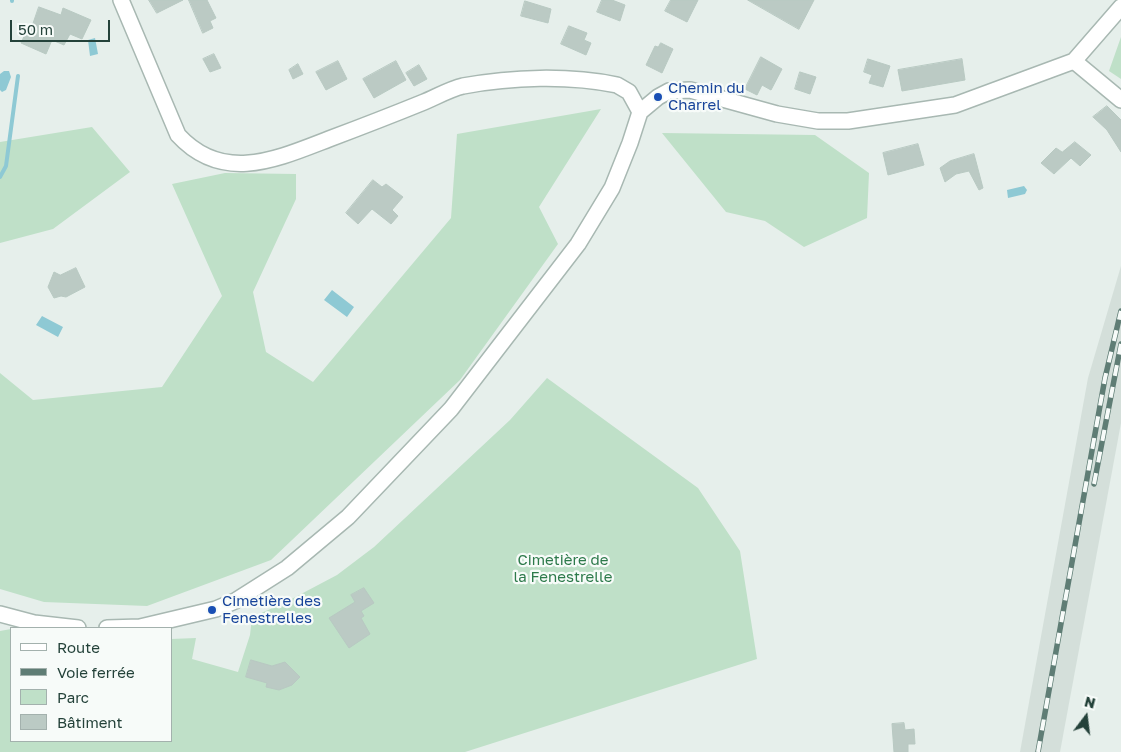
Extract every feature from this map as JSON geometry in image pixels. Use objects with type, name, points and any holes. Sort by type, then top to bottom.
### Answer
[{"type":"street","points":[[121,0],[178,136],[189,147],[202,155],[222,162],[246,164],[271,161],[461,87],[521,79],[618,85],[629,92],[640,112]]},
{"type":"street","points":[[140,627],[216,609],[235,601],[287,568],[348,517],[451,409],[578,244],[612,188],[640,112],[648,104],[669,91],[690,90],[777,114],[818,122],[848,121],[954,105],[1074,62],[1121,7]]},
{"type":"street","points":[[1074,62],[1121,100]]},
{"type":"street","points":[[0,614],[34,623],[69,627]]},
{"type":"shaded area","points":[[1121,266],[1121,423],[1060,752],[1020,752],[1088,378]]},
{"type":"green space","points":[[1121,37],[1121,79],[1109,71]]},
{"type":"green space","points":[[601,109],[539,207],[558,244],[460,380],[271,560],[147,606],[44,602],[0,589],[0,373],[33,400],[162,387],[222,296],[172,184],[225,173],[296,174],[296,199],[253,292],[266,352],[313,382],[451,218],[457,134]]},
{"type":"green space","points":[[92,127],[130,172],[53,229],[0,243],[0,142]]},
{"type":"green space","points":[[662,133],[815,135],[869,173],[867,218],[804,247],[765,221],[726,212]]},
{"type":"green space","name":"Cimetière de la Fenestrelle","points":[[547,378],[698,488],[740,551],[757,659],[465,752],[0,752],[0,631],[10,629],[10,742],[172,742],[172,639],[196,638],[192,659],[238,672],[250,635],[252,617],[284,603],[337,575],[374,547],[510,420]]},
{"type":"water","points":[[95,38],[98,54],[90,56],[88,40]]},
{"type":"water","points":[[4,71],[9,71],[11,77],[6,90],[2,92],[0,90],[0,74]]},
{"type":"water","points":[[1024,186],[1027,190],[1025,194],[1008,198],[1007,190]]},
{"type":"water","points":[[332,290],[354,307],[347,317],[324,300]]},
{"type":"water","points":[[42,316],[63,327],[58,337],[36,325]]},
{"type":"building","points":[[149,0],[183,0],[157,13]]},
{"type":"building","points":[[189,0],[207,0],[216,18],[210,21],[213,28],[203,33]]},
{"type":"building","points":[[602,0],[612,0],[625,5],[620,21],[597,12]]},
{"type":"building","points":[[671,0],[698,0],[687,22],[665,11]]},
{"type":"building","points":[[748,0],[814,0],[799,29]]},
{"type":"building","points":[[525,1],[551,9],[548,23],[521,16]]},
{"type":"building","points":[[39,7],[61,15],[63,8],[91,20],[82,39],[70,34],[64,45],[52,40],[46,54],[21,43],[27,30],[30,31]]},
{"type":"building","points":[[569,26],[587,33],[584,40],[591,43],[586,55],[561,44]]},
{"type":"building","points":[[661,43],[673,49],[662,73],[646,65],[655,46],[658,47]]},
{"type":"building","points":[[214,54],[221,68],[210,72],[203,59]]},
{"type":"building","points":[[761,57],[782,69],[771,90],[762,85],[757,95],[745,89]]},
{"type":"building","points":[[868,59],[890,66],[883,87],[869,83],[872,75],[864,72]]},
{"type":"building","points":[[962,59],[965,80],[902,91],[898,70]]},
{"type":"building","points":[[338,61],[347,79],[326,90],[316,72]]},
{"type":"building","points":[[396,61],[406,80],[374,98],[363,79]]},
{"type":"building","points":[[298,64],[303,74],[293,79],[289,70]]},
{"type":"building","points":[[419,65],[427,79],[414,86],[406,73]]},
{"type":"building","points":[[800,72],[816,77],[810,94],[795,89]]},
{"type":"building","points":[[1107,106],[1121,120],[1121,152],[1107,130],[1093,117]]},
{"type":"building","points":[[1075,142],[1091,155],[1080,166],[1071,158],[1054,174],[1041,163],[1056,148],[1062,152]]},
{"type":"building","points":[[918,144],[924,165],[888,175],[883,153]]},
{"type":"building","points":[[974,154],[983,188],[979,190],[969,171],[956,174],[945,182],[940,168],[950,161]]},
{"type":"building","points":[[373,180],[382,187],[386,184],[403,197],[392,210],[398,216],[391,224],[372,209],[358,224],[346,213]]},
{"type":"building","points":[[76,268],[85,287],[66,297],[54,298],[48,287],[54,272],[60,275]]},
{"type":"building","points":[[364,588],[374,603],[361,611],[364,616],[361,618],[370,634],[349,648],[329,618],[355,602],[351,595]]},
{"type":"building","points":[[251,660],[272,666],[285,662],[300,677],[292,685],[279,690],[266,687],[267,683],[246,677]]},
{"type":"building","points":[[904,723],[905,730],[914,729],[915,744],[908,744],[908,752],[894,752],[892,724]]},
{"type":"waterway","points":[[0,177],[6,166],[18,76]]},
{"type":"railway","points":[[1038,752],[1105,378],[1121,311]]},
{"type":"railway","points":[[1094,484],[1121,344]]},
{"type":"place","name":"Chemin du Charrel","points":[[658,97]]},
{"type":"place","name":"Cimetière des Fenestrelles","points":[[212,610]]}]
